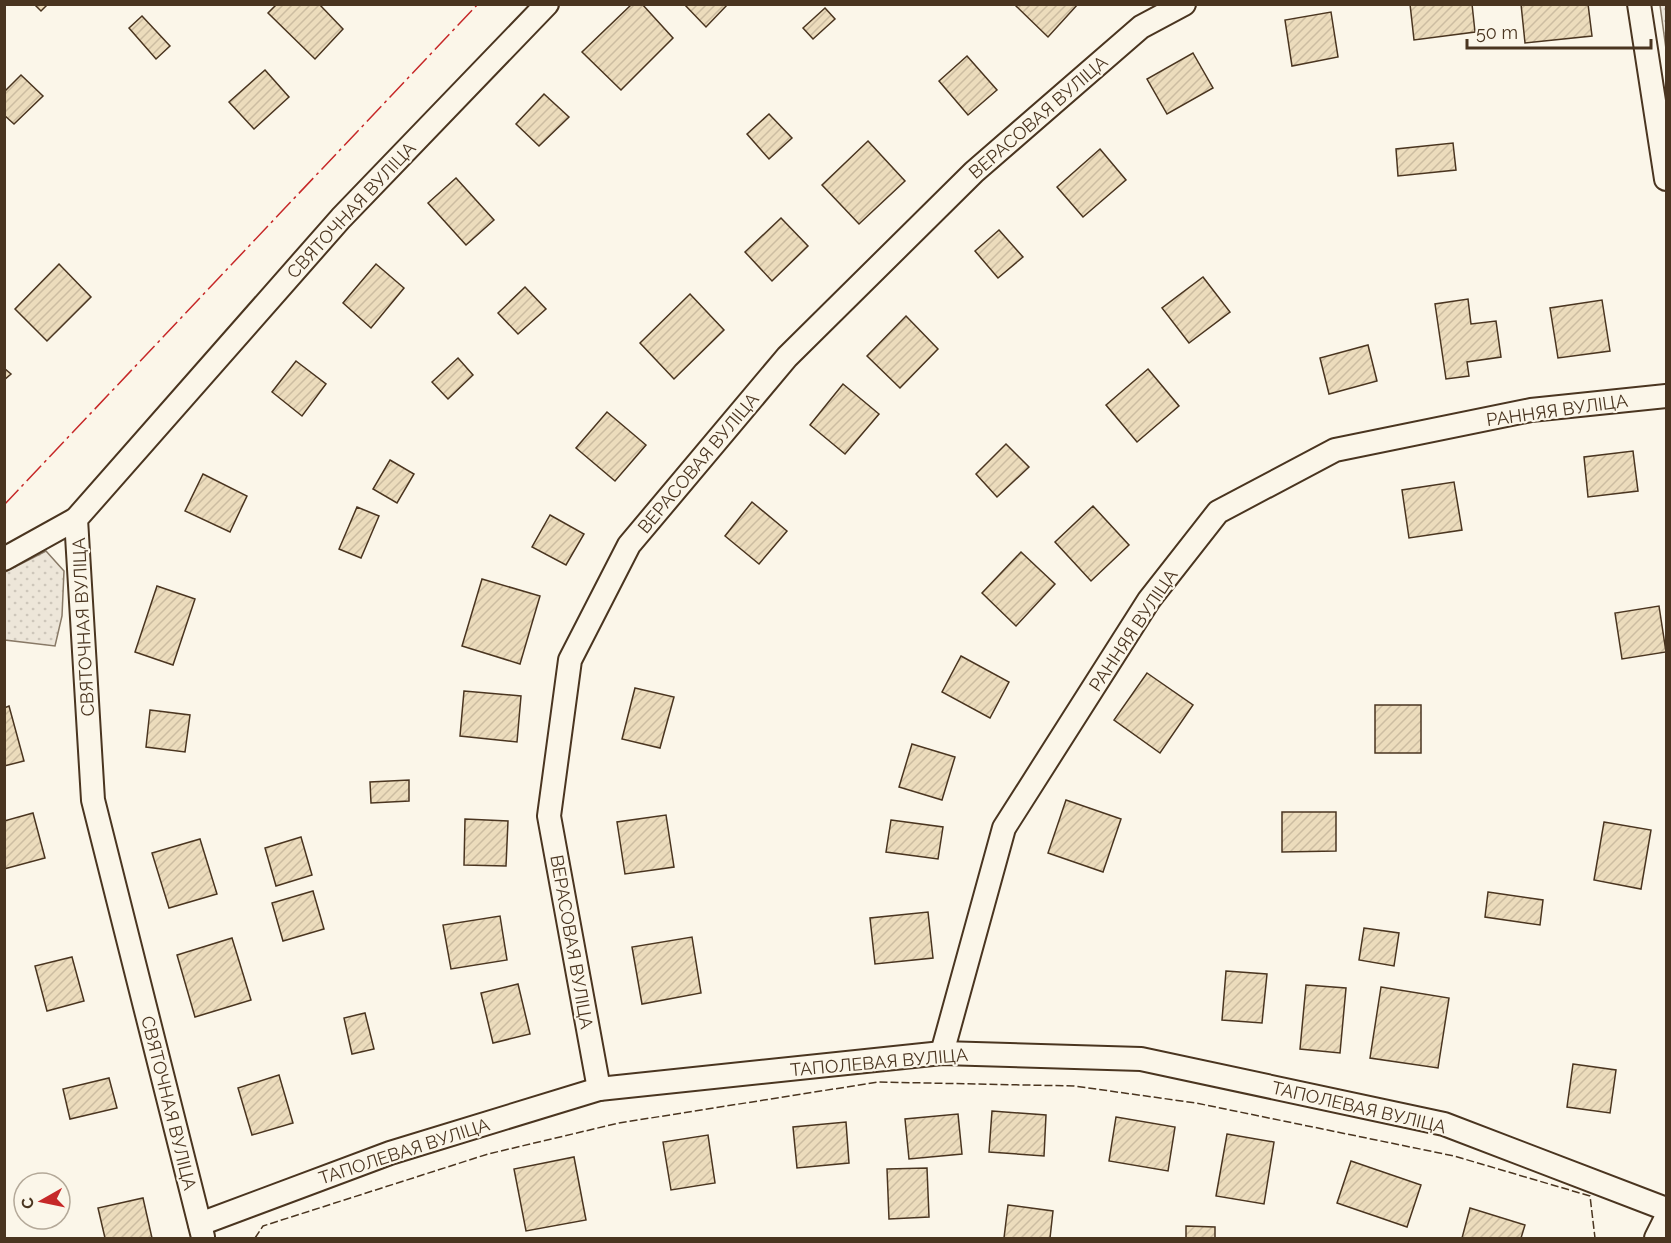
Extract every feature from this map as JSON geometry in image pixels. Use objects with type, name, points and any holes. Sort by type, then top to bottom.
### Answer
[{"type":"street","name":"СВЯТОЧНАЯ ВУЛІЦА","points":[[202,1231],[93,800],[76,519],[341,218],[547,4]]},
{"type":"street","name":"ВЕРАСОВАЯ ВУЛІЦА","points":[[599,1089],[549,816],[570,660],[629,545],[787,357],[974,172],[1141,27],[1184,4]]},
{"type":"street","points":[[1639,4],[1666,179]]},
{"type":"street","name":"РАННЯЯ ВУЛІЦА","points":[[942,1053],[1004,828],[1149,600],[1218,512],[1335,450],[1531,410],[1666,396]]},
{"type":"street","points":[[4,559],[76,519]]},
{"type":"street","name":"ТАПОЛЕВАЯ ВУЛІЦА","points":[[202,1231],[390,1153],[599,1089],[942,1053],[1141,1059],[1421,1119],[1444,1124],[1666,1209]]},
{"type":"street","points":[[1656,1239],[1666,1218]]},
{"type":"shaded area","points":[[1660,5],[1666,5],[1666,49]]},
{"type":"shaded area","points":[[46,551],[64,571],[62,616],[55,646],[5,640],[5,572]]},
{"type":"building","points":[[34,4],[48,4],[41,11]]},
{"type":"building","points":[[277,4],[319,4],[343,29],[315,59],[268,13]]},
{"type":"building","points":[[632,4],[642,4],[673,38],[621,90],[582,52]]},
{"type":"building","points":[[684,4],[728,4],[706,27]]},
{"type":"building","points":[[1014,4],[1078,4],[1048,37]]},
{"type":"building","points":[[1410,4],[1472,4],[1475,32],[1414,40]]},
{"type":"building","points":[[1521,4],[1588,4],[1592,36],[1525,43]]},
{"type":"building","points":[[825,8],[835,19],[813,39],[803,28]]},
{"type":"building","points":[[1331,12],[1338,57],[1292,66],[1285,20]]},
{"type":"building","points":[[142,16],[170,46],[156,59],[129,28]]},
{"type":"building","points":[[1193,53],[1213,88],[1167,114],[1147,79]]},
{"type":"building","points":[[967,56],[997,90],[968,115],[939,81]]},
{"type":"building","points":[[265,70],[289,97],[254,129],[229,102]]},
{"type":"building","points":[[21,75],[43,96],[14,124],[4,115],[4,92]]},
{"type":"building","points":[[544,94],[569,117],[539,146],[516,124]]},
{"type":"building","points":[[769,114],[792,138],[769,159],[747,134]]},
{"type":"building","points":[[868,141],[905,181],[859,224],[822,185]]},
{"type":"building","points":[[1453,143],[1456,170],[1398,176],[1396,149]]},
{"type":"building","points":[[1100,149],[1126,180],[1083,217],[1057,187]]},
{"type":"building","points":[[456,178],[494,220],[466,245],[428,203]]},
{"type":"building","points":[[781,218],[808,246],[772,281],[745,252]]},
{"type":"building","points":[[999,230],[1023,257],[998,278],[975,251]]},
{"type":"building","points":[[59,264],[91,297],[47,341],[15,309]]},
{"type":"building","points":[[376,264],[404,288],[371,328],[343,303]]},
{"type":"building","points":[[1203,277],[1230,312],[1189,343],[1162,308]]},
{"type":"building","points":[[525,287],[546,309],[518,334],[498,313]]},
{"type":"building","points":[[690,294],[724,330],[674,379],[640,343]]},
{"type":"building","points":[[1468,299],[1471,324],[1496,321],[1501,357],[1467,362],[1469,376],[1446,379],[1435,304]]},
{"type":"building","points":[[1602,300],[1610,351],[1558,358],[1550,308]]},
{"type":"building","points":[[906,316],[938,349],[900,388],[867,356]]},
{"type":"building","points":[[1368,345],[1377,381],[1329,394],[1320,358]]},
{"type":"building","points":[[458,358],[473,375],[448,399],[432,382]]},
{"type":"building","points":[[296,361],[326,384],[302,416],[272,392]]},
{"type":"building","points":[[4,368],[11,374],[4,380]]},
{"type":"building","points":[[1148,369],[1179,406],[1137,442],[1106,405]]},
{"type":"building","points":[[843,384],[879,414],[845,454],[810,425]]},
{"type":"building","points":[[607,412],[646,445],[615,481],[576,448]]},
{"type":"building","points":[[1006,444],[1029,467],[997,497],[976,474]]},
{"type":"building","points":[[1633,451],[1638,491],[1588,497],[1584,457]]},
{"type":"building","points":[[390,460],[414,474],[397,503],[373,489]]},
{"type":"building","points":[[203,474],[247,496],[230,532],[185,511]]},
{"type":"building","points":[[1454,482],[1462,530],[1409,538],[1402,490]]},
{"type":"building","points":[[752,502],[787,531],[759,564],[725,536]]},
{"type":"building","points":[[1093,506],[1129,545],[1091,581],[1055,542]]},
{"type":"building","points":[[357,507],[379,516],[361,558],[339,549]]},
{"type":"building","points":[[550,515],[584,534],[566,565],[532,547]]},
{"type":"building","points":[[1021,552],[1055,584],[1016,626],[982,593]]},
{"type":"building","points":[[482,579],[540,596],[520,664],[462,646]]},
{"type":"building","points":[[157,586],[195,599],[173,665],[135,652]]},
{"type":"building","points":[[1659,606],[1666,652],[1622,659],[1615,613]]},
{"type":"building","points":[[961,656],[1009,682],[990,718],[942,692]]},
{"type":"building","points":[[1147,673],[1193,705],[1160,753],[1114,720]]},
{"type":"building","points":[[635,688],[674,697],[660,748],[622,739]]},
{"type":"building","points":[[464,691],[521,696],[517,742],[460,736]]},
{"type":"building","points":[[1375,705],[1421,705],[1421,753],[1375,753]]},
{"type":"building","points":[[9,706],[24,761],[4,766],[4,708]]},
{"type":"building","points":[[150,710],[190,715],[185,752],[146,747]]},
{"type":"building","points":[[912,744],[955,757],[942,800],[899,787]]},
{"type":"building","points":[[409,780],[409,801],[371,803],[370,782]]},
{"type":"building","points":[[1066,800],[1121,819],[1103,872],[1048,853]]},
{"type":"building","points":[[1282,812],[1336,812],[1336,851],[1282,852]]},
{"type":"building","points":[[33,813],[45,858],[4,869],[4,821]]},
{"type":"building","points":[[666,815],[674,867],[625,874],[617,822]]},
{"type":"building","points":[[465,819],[508,821],[506,866],[464,865]]},
{"type":"building","points":[[891,820],[943,827],[938,859],[886,852]]},
{"type":"building","points":[[1604,822],[1651,830],[1641,889],[1594,880]]},
{"type":"building","points":[[301,837],[312,875],[276,886],[265,848]]},
{"type":"building","points":[[200,839],[217,894],[169,908],[152,853]]},
{"type":"building","points":[[313,891],[324,929],[283,941],[272,903]]},
{"type":"building","points":[[1488,892],[1543,900],[1540,925],[1485,917]]},
{"type":"building","points":[[928,912],[933,958],[875,964],[870,918]]},
{"type":"building","points":[[500,916],[507,960],[451,969],[443,925]]},
{"type":"building","points":[[1364,928],[1399,933],[1394,966],[1359,960]]},
{"type":"building","points":[[692,937],[701,993],[642,1004],[632,947]]},
{"type":"building","points":[[232,938],[251,1000],[195,1017],[177,955]]},
{"type":"building","points":[[72,957],[84,1001],[47,1011],[35,966]]},
{"type":"building","points":[[1226,971],[1267,974],[1262,1023],[1222,1020]]},
{"type":"building","points":[[518,984],[530,1034],[493,1043],[481,993]]},
{"type":"building","points":[[1306,985],[1346,988],[1340,1053],[1300,1049]]},
{"type":"building","points":[[1381,987],[1449,998],[1438,1068],[1370,1058]]},
{"type":"building","points":[[365,1013],[374,1049],[352,1054],[344,1018]]},
{"type":"building","points":[[1573,1064],[1616,1070],[1610,1113],[1567,1107]]},
{"type":"building","points":[[279,1075],[293,1123],[252,1135],[238,1088]]},
{"type":"building","points":[[109,1078],[117,1108],[70,1119],[63,1089]]},
{"type":"building","points":[[992,1111],[1046,1115],[1044,1156],[989,1152]]},
{"type":"building","points":[[958,1114],[962,1154],[909,1159],[905,1119]]},
{"type":"building","points":[[1116,1117],[1175,1127],[1168,1171],[1109,1161]]},
{"type":"building","points":[[846,1122],[849,1163],[797,1168],[793,1127]]},
{"type":"building","points":[[1227,1134],[1274,1142],[1264,1204],[1216,1196]]},
{"type":"building","points":[[708,1135],[715,1183],[671,1190],[663,1142]]},
{"type":"building","points":[[574,1157],[586,1220],[526,1231],[514,1169]]},
{"type":"building","points":[[1351,1161],[1421,1185],[1407,1227],[1337,1203]]},
{"type":"building","points":[[927,1168],[929,1217],[889,1219],[887,1169]]},
{"type":"building","points":[[143,1198],[152,1238],[105,1238],[98,1208]]},
{"type":"building","points":[[1008,1205],[1053,1211],[1050,1238],[1004,1238]]},
{"type":"building","points":[[1470,1208],[1525,1225],[1521,1238],[1462,1238]]},
{"type":"building","points":[[1186,1226],[1215,1227],[1215,1238],[1186,1238]]},
{"type":"fence","points":[[255,1238],[263,1226],[488,1154],[619,1123],[878,1082],[1074,1086],[1196,1103],[1454,1156],[1590,1196],[1595,1238]]},
{"type":"power","points":[[4,505],[478,4]]}]
